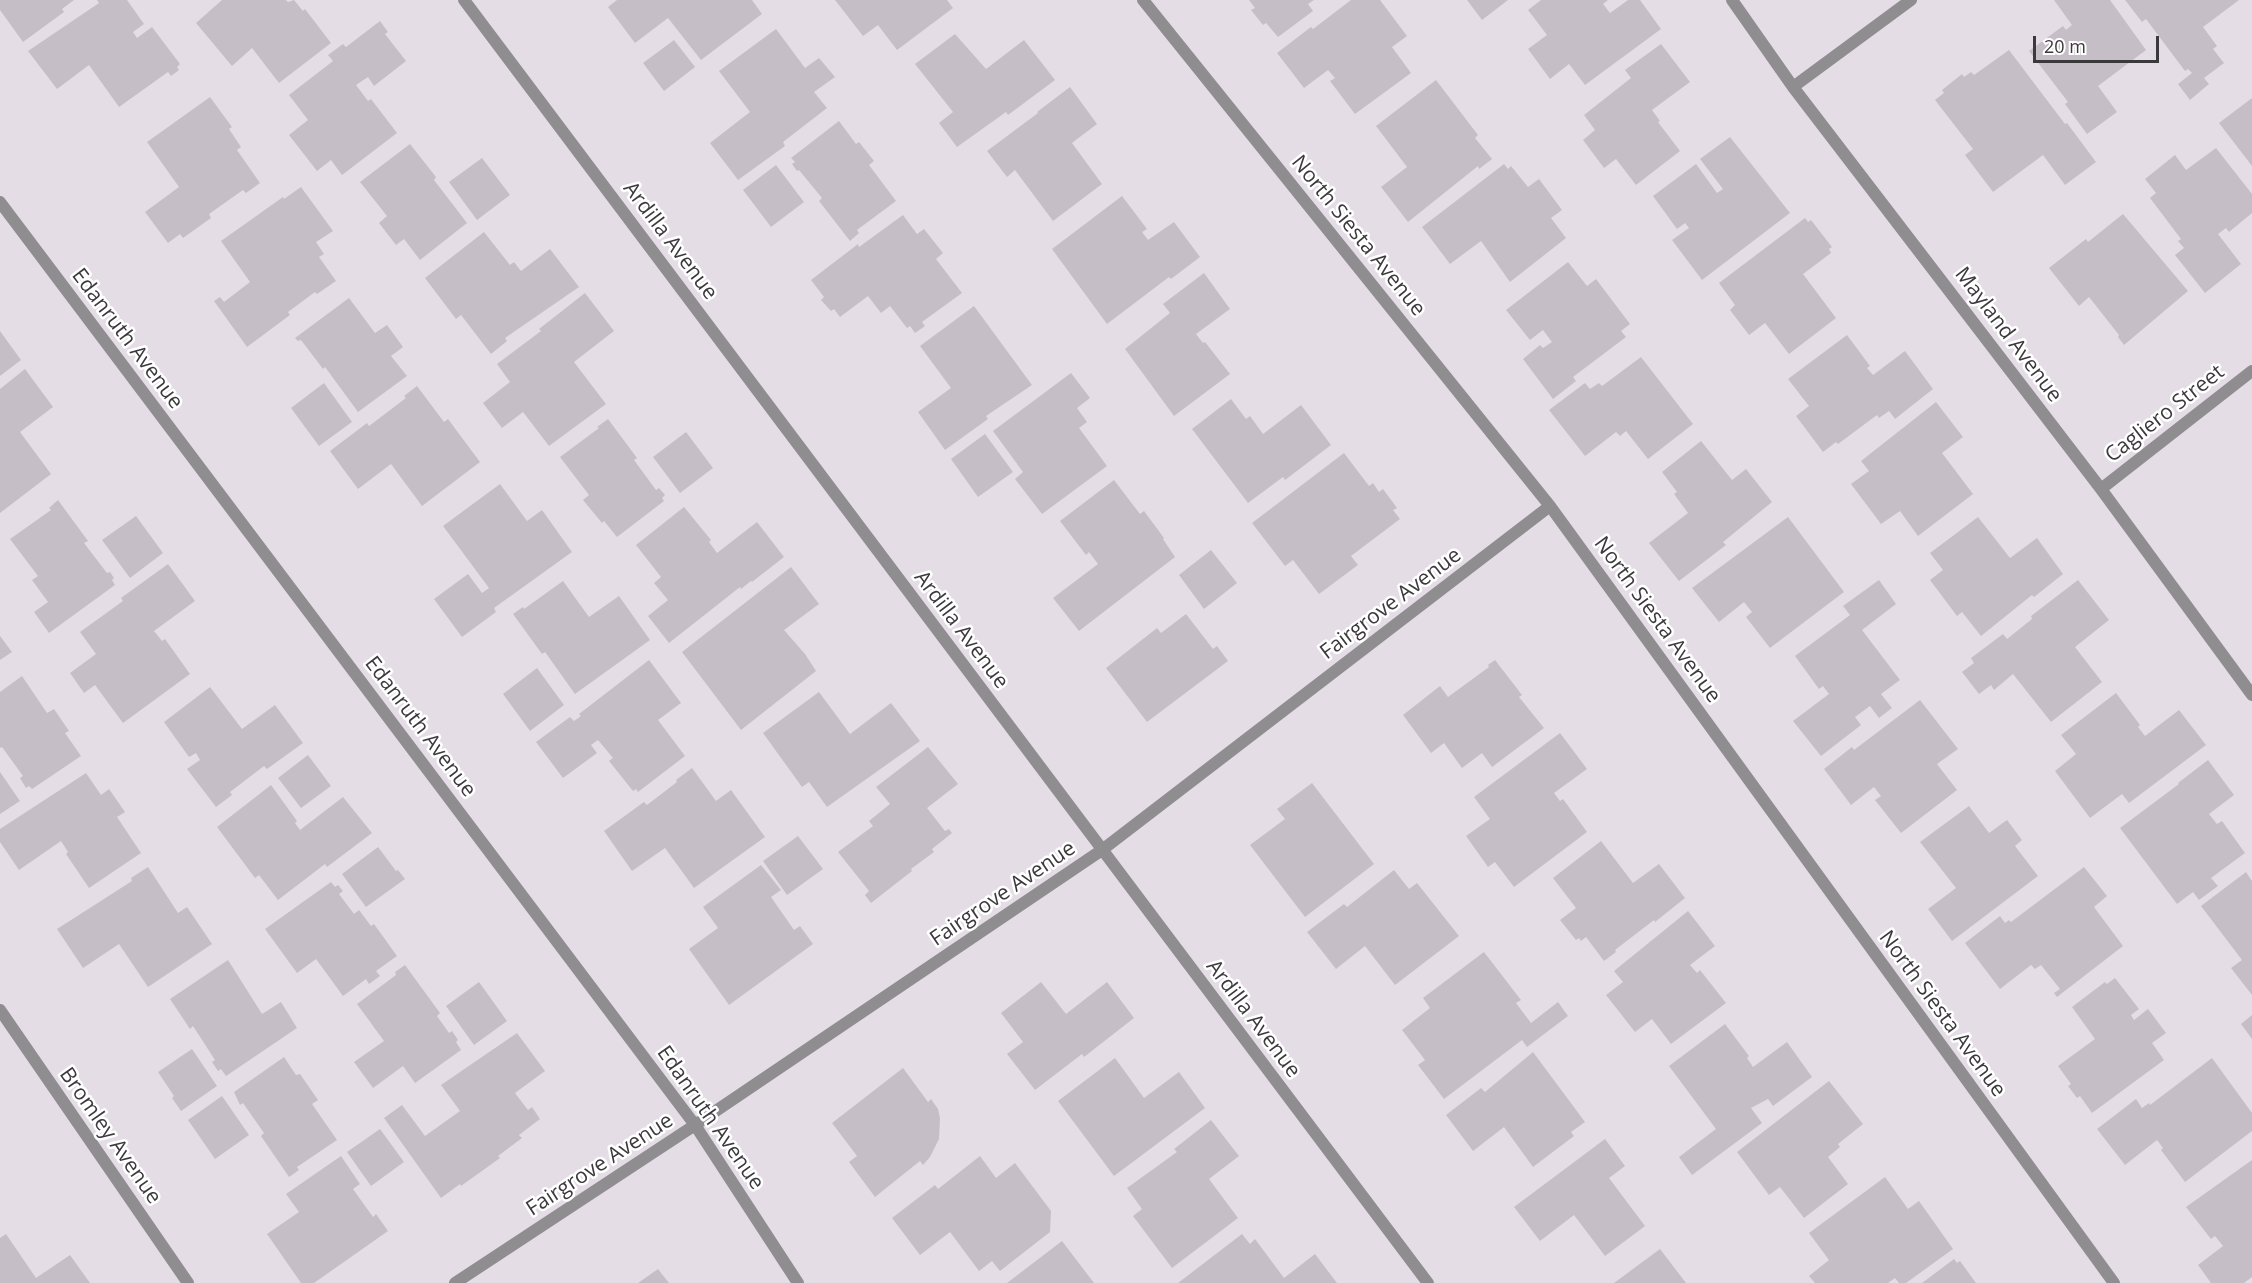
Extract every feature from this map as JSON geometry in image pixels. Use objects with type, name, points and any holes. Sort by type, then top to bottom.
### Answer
[{"type":"street","name":"Ardilla Avenue","points":[[464,0],[1428,1283]]},
{"type":"street","name":"North Siesta Avenue","points":[[1143,0],[1550,506],[2114,1283]]},
{"type":"street","name":"Mayland Avenue","points":[[1732,0],[1793,87],[2101,489],[2252,695]]},
{"type":"street","points":[[1793,87],[1911,0]]},
{"type":"street","name":"Edanruth Avenue","points":[[0,202],[695,1125],[798,1283]]},
{"type":"street","name":"Cagliero Street","points":[[2101,489],[2252,371]]},
{"type":"street","name":"Fairgrove Avenue","points":[[455,1283],[695,1125],[1102,850],[1550,506]]},
{"type":"street","name":"Bromley Avenue","points":[[0,1010],[188,1283]]},
{"type":"building","points":[[0,0],[74,0],[62,9],[64,12],[23,42],[0,10]]},
{"type":"building","points":[[97,0],[127,0],[144,24],[133,32],[137,38],[152,27],[180,64],[177,67],[179,70],[171,76],[168,72],[119,107],[89,65],[57,89],[28,51],[99,3]]},
{"type":"building","points":[[222,0],[286,0],[288,2],[294,0],[303,11],[305,9],[331,43],[279,83],[252,48],[232,66],[196,23]]},
{"type":"building","points":[[617,0],[752,0],[762,14],[701,60],[668,18],[635,43],[608,7]]},
{"type":"building","points":[[835,0],[947,0],[953,8],[897,50],[878,25],[863,36]]},
{"type":"building","points":[[1249,0],[1314,0],[1308,4],[1313,11],[1278,37],[1266,23],[1263,25],[1251,10],[1255,8]]},
{"type":"building","points":[[1351,0],[1380,0],[1407,36],[1392,47],[1411,73],[1355,114],[1330,81],[1335,78],[1328,70],[1304,88],[1277,53]]},
{"type":"building","points":[[1467,0],[1508,0],[1482,20]]},
{"type":"building","points":[[1541,0],[1608,0],[1603,4],[1610,13],[1628,0],[1640,0],[1661,29],[1585,85],[1569,64],[1550,79],[1528,49],[1547,35],[1528,10]]},
{"type":"building","points":[[2054,0],[2110,0],[2146,50],[2098,86],[2117,112],[2087,134],[2065,104],[2068,102],[2029,51],[2063,26],[2066,30],[2072,25]]},
{"type":"building","points":[[2125,0],[2239,0],[2203,27],[2217,46],[2213,49],[2224,63],[2204,78],[2209,84],[2190,100],[2178,84],[2192,73],[2188,69],[2185,71],[2146,19],[2142,22]]},
{"type":"building","points":[[380,21],[388,32],[385,34],[406,61],[374,86],[368,77],[356,85],[368,101],[371,99],[397,133],[342,175],[331,160],[317,171],[289,135],[308,120],[289,95],[333,61],[328,55],[343,44],[346,47]]},
{"type":"building","points":[[776,29],[805,68],[819,58],[835,77],[814,92],[827,108],[783,142],[785,146],[738,180],[710,143],[750,112],[719,71]]},
{"type":"building","points":[[955,34],[986,69],[1024,40],[1055,80],[1008,115],[1006,112],[957,147],[939,123],[953,112],[915,64]]},
{"type":"building","points":[[674,40],[695,67],[664,91],[643,63]]},
{"type":"building","points":[[1661,44],[1690,82],[1652,110],[1660,121],[1658,122],[1680,151],[1636,185],[1616,159],[1604,168],[1583,140],[1595,130],[1584,115],[1631,78],[1625,70]]},
{"type":"building","points":[[2009,50],[2096,162],[2065,185],[2043,155],[1993,192],[1965,155],[1973,149],[1935,100],[1944,93],[1942,90],[1962,74],[1964,77],[1971,72],[1974,75]]},
{"type":"building","points":[[1436,80],[1478,135],[1475,138],[1492,159],[1479,169],[1478,166],[1408,222],[1381,187],[1407,167],[1376,126]]},
{"type":"building","points":[[1070,87],[1097,124],[1072,143],[1102,184],[1053,221],[1015,170],[1007,177],[987,151]]},
{"type":"building","points":[[210,97],[232,127],[229,129],[241,147],[237,150],[260,183],[246,193],[243,190],[209,214],[211,218],[183,238],[180,234],[168,243],[145,212],[179,187],[147,142]]},
{"type":"building","points":[[2252,98],[2252,166],[2219,123]]},
{"type":"building","points":[[839,121],[856,144],[859,142],[874,161],[869,165],[896,201],[857,230],[859,233],[850,241],[819,201],[822,198],[792,164],[795,162],[791,158]]},
{"type":"building","points":[[1730,137],[1790,213],[1702,280],[1672,240],[1689,228],[1685,223],[1677,229],[1653,196],[1696,164],[1717,193],[1723,189],[1700,159]]},
{"type":"building","points":[[410,144],[467,223],[420,260],[404,239],[396,245],[379,223],[387,216],[360,182]]},
{"type":"building","points":[[2216,148],[2252,194],[2252,213],[2229,232],[2226,228],[2218,234],[2241,264],[2205,293],[2175,255],[2184,248],[2178,241],[2181,239],[2150,198],[2156,193],[2145,179],[2175,155],[2186,170]]},
{"type":"building","points":[[482,158],[510,195],[477,220],[449,182]]},
{"type":"building","points":[[1504,164],[1508,169],[1511,166],[1528,187],[1539,179],[1562,210],[1551,218],[1566,238],[1510,282],[1481,241],[1450,264],[1422,227]]},
{"type":"building","points":[[776,165],[804,202],[771,227],[743,190]]},
{"type":"building","points":[[301,187],[333,231],[316,242],[324,254],[319,257],[336,281],[317,294],[315,292],[288,312],[290,315],[247,347],[214,301],[220,297],[224,302],[250,282],[221,241]]},
{"type":"building","points":[[1122,196],[1147,229],[1142,232],[1148,240],[1174,222],[1200,257],[1171,279],[1169,277],[1107,324],[1052,249]]},
{"type":"building","points":[[2123,214],[2188,291],[2124,345],[2119,335],[2089,297],[2079,306],[2049,268],[2086,239],[2088,242]]},
{"type":"building","points":[[903,215],[917,234],[924,229],[943,253],[936,259],[962,293],[922,322],[925,326],[915,333],[910,326],[907,328],[890,306],[881,313],[868,296],[840,317],[834,309],[831,311],[821,300],[824,297],[811,280],[858,244],[859,247]]},
{"type":"building","points":[[1805,218],[1808,222],[1811,220],[1832,247],[1829,249],[1831,253],[1803,274],[1836,318],[1789,354],[1765,323],[1749,335],[1730,310],[1735,305],[1719,283]]},
{"type":"building","points":[[484,232],[510,265],[514,262],[521,271],[550,249],[579,287],[505,338],[507,341],[491,354],[461,315],[456,319],[425,278]]},
{"type":"building","points":[[1568,262],[1587,286],[1596,279],[1630,324],[1621,331],[1626,337],[1573,377],[1576,381],[1553,399],[1523,359],[1540,345],[1543,348],[1552,342],[1543,330],[1530,340],[1506,310]]},
{"type":"building","points":[[1204,273],[1230,309],[1196,334],[1230,374],[1174,416],[1125,349],[1170,313],[1163,304]]},
{"type":"building","points":[[585,293],[614,331],[574,362],[606,404],[549,446],[523,412],[502,428],[483,403],[510,382],[497,364],[541,331],[539,329]]},
{"type":"building","points":[[349,298],[375,333],[387,325],[403,347],[391,356],[407,376],[358,412],[325,367],[323,369],[301,340],[298,341],[295,338]]},
{"type":"building","points":[[974,306],[1032,385],[986,416],[988,419],[945,450],[918,412],[951,388],[920,346]]},
{"type":"building","points":[[0,331],[21,360],[0,376]]},
{"type":"building","points":[[1847,335],[1870,366],[1867,368],[1873,375],[1905,351],[1933,389],[1895,419],[1889,411],[1879,418],[1877,415],[1838,444],[1836,442],[1823,452],[1796,416],[1809,406],[1788,379]]},
{"type":"building","points":[[1641,357],[1693,424],[1648,459],[1626,431],[1620,436],[1616,432],[1585,456],[1549,410],[1585,383],[1590,389],[1599,383],[1602,386]]},
{"type":"building","points":[[25,369],[53,407],[20,432],[51,474],[0,513],[0,389]]},
{"type":"building","points":[[1071,373],[1090,398],[1077,408],[1087,422],[1079,428],[1107,466],[1042,514],[1015,479],[1023,472],[993,431]]},
{"type":"building","points":[[324,383],[352,422],[319,446],[291,408]]},
{"type":"building","points":[[417,386],[444,422],[448,419],[480,462],[422,506],[391,464],[358,489],[330,451],[367,423],[369,426],[406,398],[404,396]]},
{"type":"building","points":[[1231,399],[1246,419],[1250,416],[1263,434],[1301,405],[1331,445],[1285,480],[1283,477],[1248,503],[1192,429]]},
{"type":"building","points":[[1936,402],[1963,437],[1942,453],[1973,494],[1918,536],[1900,511],[1881,524],[1851,484],[1869,471],[1861,461]]},
{"type":"building","points":[[608,419],[637,458],[634,460],[656,490],[659,488],[665,495],[662,498],[664,501],[617,537],[583,500],[589,495],[560,457]]},
{"type":"building","points":[[686,432],[713,468],[680,493],[653,457]]},
{"type":"building","points":[[985,434],[1013,472],[978,497],[951,459]]},
{"type":"building","points":[[1701,441],[1732,480],[1746,469],[1772,502],[1723,542],[1726,545],[1679,581],[1649,543],[1688,513],[1674,494],[1677,492],[1662,472]]},
{"type":"building","points":[[1344,453],[1369,486],[1373,483],[1379,492],[1383,489],[1397,508],[1393,510],[1400,519],[1351,556],[1358,565],[1319,594],[1293,560],[1285,566],[1252,523]]},
{"type":"building","points":[[1114,480],[1140,514],[1144,511],[1175,557],[1079,631],[1053,598],[1098,564],[1089,552],[1086,555],[1060,521]]},
{"type":"building","points":[[500,484],[527,521],[542,510],[572,552],[494,608],[496,612],[462,637],[434,599],[468,574],[482,593],[489,588],[443,526]]},
{"type":"building","points":[[58,500],[88,541],[84,543],[107,573],[110,572],[115,585],[49,633],[34,612],[48,602],[32,580],[38,576],[10,539],[51,510],[49,508]]},
{"type":"building","points":[[684,507],[711,540],[709,542],[717,553],[757,522],[784,557],[752,582],[741,589],[740,587],[669,643],[648,616],[668,600],[654,583],[661,577],[636,545]]},
{"type":"building","points":[[136,516],[163,553],[130,578],[102,540]]},
{"type":"building","points":[[1788,517],[1844,592],[1770,648],[1746,617],[1752,612],[1744,602],[1719,622],[1692,588]]},
{"type":"building","points":[[1978,517],[2010,558],[2037,538],[2063,574],[2034,597],[2032,595],[1981,636],[1962,612],[1957,616],[1930,580],[1943,570],[1930,553]]},
{"type":"building","points":[[1211,550],[1237,583],[1204,609],[1179,575]]},
{"type":"building","points":[[168,564],[195,601],[154,631],[162,641],[165,639],[190,674],[123,723],[95,685],[84,693],[70,673],[96,654],[80,632],[123,601],[121,598]]},
{"type":"building","points":[[791,567],[819,604],[784,630],[816,671],[741,730],[682,652]]},
{"type":"building","points":[[1879,580],[1896,604],[1862,630],[1900,680],[1881,694],[1892,708],[1879,718],[1870,706],[1855,717],[1861,725],[1821,756],[1793,721],[1829,694],[1823,686],[1819,689],[1795,656],[1850,615],[1843,606]]},
{"type":"building","points":[[2078,580],[2109,620],[2075,647],[2102,682],[2051,722],[2013,674],[1994,690],[1991,685],[1979,694],[1962,672],[1974,663],[1971,658],[2003,634],[2007,639],[2032,619],[2031,616]]},
{"type":"building","points":[[563,581],[589,617],[619,596],[650,640],[575,694],[545,652],[542,654],[513,614],[523,607],[524,609]]},
{"type":"building","points":[[1186,614],[1213,649],[1217,646],[1228,661],[1147,722],[1106,668],[1157,628],[1161,633]]},
{"type":"building","points":[[0,636],[12,652],[0,660]]},
{"type":"building","points":[[649,660],[681,703],[658,720],[685,756],[638,792],[636,789],[633,791],[609,761],[613,758],[598,740],[591,745],[597,753],[563,778],[536,742],[570,717],[574,721],[581,716],[579,714]]},
{"type":"building","points":[[1495,660],[1522,695],[1519,697],[1544,728],[1492,767],[1482,753],[1462,768],[1444,743],[1431,753],[1403,715],[1440,686],[1448,697]]},
{"type":"building","points":[[537,668],[564,705],[530,731],[503,694]]},
{"type":"building","points":[[22,676],[47,713],[54,709],[69,731],[65,733],[81,756],[32,789],[29,786],[26,788],[20,778],[23,776],[2,747],[0,748],[0,692]]},
{"type":"building","points":[[210,687],[242,729],[275,705],[303,743],[267,769],[264,766],[230,792],[232,795],[216,807],[187,769],[200,760],[196,753],[189,757],[164,722]]},
{"type":"building","points":[[819,692],[850,734],[891,703],[920,741],[827,807],[809,782],[802,787],[763,733]]},
{"type":"building","points":[[2116,693],[2140,725],[2138,727],[2145,736],[2179,710],[2206,745],[2129,803],[2122,794],[2090,818],[2055,771],[2076,754],[2061,735]]},
{"type":"building","points":[[1920,700],[1958,749],[1937,764],[1957,790],[1901,833],[1875,800],[1881,796],[1874,787],[1851,805],[1824,769],[1852,747],[1854,750]]},
{"type":"building","points":[[1560,733],[1587,769],[1554,793],[1560,801],[1563,799],[1587,832],[1514,887],[1495,862],[1488,867],[1466,836],[1490,819],[1474,797]]},
{"type":"building","points":[[928,747],[958,784],[927,808],[945,831],[949,829],[952,833],[932,849],[934,852],[871,903],[865,895],[869,891],[838,852],[873,826],[869,821],[890,804],[876,787]]},
{"type":"building","points":[[308,755],[331,786],[301,808],[278,778]]},
{"type":"building","points":[[2208,760],[2234,795],[2209,814],[2217,824],[2222,821],[2245,853],[2211,878],[2218,886],[2199,900],[2193,892],[2177,904],[2120,828]]},
{"type":"building","points":[[692,768],[716,801],[731,790],[765,837],[694,888],[665,848],[632,871],[604,831],[644,802],[647,805]]},
{"type":"building","points":[[0,772],[20,801],[0,814]]},
{"type":"building","points":[[86,773],[101,795],[109,789],[125,812],[117,817],[141,853],[89,888],[66,854],[68,852],[61,841],[19,870],[0,842],[0,829]]},
{"type":"building","points":[[1312,783],[1374,864],[1305,917],[1250,845],[1285,819],[1277,809]]},
{"type":"building","points":[[271,785],[297,821],[295,823],[300,830],[343,797],[372,833],[327,867],[325,864],[278,900],[259,875],[255,878],[217,827]]},
{"type":"building","points":[[1969,806],[1989,833],[2007,820],[2022,840],[2015,846],[2038,876],[1952,941],[1928,909],[1956,888],[1920,842]]},
{"type":"building","points":[[798,836],[823,869],[787,895],[763,861]]},
{"type":"building","points":[[1601,841],[1633,883],[1659,864],[1685,898],[1615,950],[1616,952],[1604,961],[1586,937],[1581,941],[1579,938],[1576,940],[1560,920],[1576,908],[1553,878]]},
{"type":"building","points":[[378,847],[405,879],[366,907],[342,874]]},
{"type":"building","points":[[761,865],[781,890],[771,897],[794,930],[800,926],[813,944],[729,1005],[689,949],[718,928],[703,907]]},
{"type":"building","points":[[148,867],[178,913],[187,907],[212,944],[148,987],[119,944],[83,968],[57,929],[132,881],[131,878]]},
{"type":"building","points":[[2084,867],[2107,896],[2094,907],[2123,946],[2057,997],[2054,993],[2060,989],[2041,965],[2035,969],[2031,965],[2000,989],[1965,943],[2000,916],[2005,923],[2009,920],[2011,922]]},
{"type":"building","points":[[1394,870],[1409,889],[1417,883],[1459,936],[1395,985],[1365,946],[1336,969],[1307,932],[1344,904],[1347,907]]},
{"type":"building","points":[[2246,872],[2252,881],[2252,995],[2231,968],[2242,960],[2201,906]]},
{"type":"building","points":[[331,882],[343,891],[339,894],[354,914],[359,910],[371,926],[374,924],[397,956],[376,971],[380,976],[369,984],[366,979],[343,996],[316,959],[297,973],[265,929]]},
{"type":"building","points":[[1688,911],[1715,946],[1690,965],[1697,973],[1700,970],[1726,1003],[1671,1044],[1652,1019],[1635,1032],[1606,995],[1623,982],[1614,971]]},
{"type":"building","points":[[1484,952],[1521,1000],[1516,1003],[1531,1023],[1558,1002],[1568,1016],[1527,1047],[1522,1040],[1444,1099],[1418,1065],[1425,1060],[1402,1030],[1430,1008],[1423,998]]},
{"type":"building","points":[[228,960],[262,1014],[281,1002],[297,1028],[226,1076],[221,1069],[218,1071],[212,1062],[215,1060],[193,1026],[190,1029],[170,999]]},
{"type":"building","points":[[405,965],[440,1013],[437,1016],[449,1033],[452,1031],[458,1040],[456,1042],[461,1050],[415,1083],[403,1066],[373,1088],[354,1062],[384,1041],[357,1004],[396,975],[395,972]]},
{"type":"building","points":[[2115,978],[2139,1009],[2131,1015],[2134,1020],[2148,1009],[2166,1033],[2152,1043],[2164,1060],[2092,1113],[2080,1096],[2077,1098],[2068,1086],[2071,1084],[2058,1066],[2095,1039],[2072,1007],[2105,982],[2107,984]]},
{"type":"building","points":[[479,982],[507,1021],[474,1045],[446,1006]]},
{"type":"building","points":[[1041,982],[1066,1014],[1107,982],[1134,1018],[1084,1057],[1082,1054],[1035,1090],[1007,1054],[1023,1042],[1001,1013]]},
{"type":"building","points":[[2252,1015],[2252,1039],[2241,1024]]},
{"type":"building","points":[[1725,1024],[1749,1056],[1747,1058],[1753,1067],[1787,1042],[1812,1077],[1773,1106],[1768,1099],[1751,1108],[1762,1123],[1692,1175],[1679,1157],[1716,1129],[1669,1066]]},
{"type":"building","points":[[517,1033],[545,1071],[515,1093],[528,1110],[532,1107],[540,1119],[519,1135],[522,1138],[498,1156],[500,1158],[441,1198],[384,1118],[402,1105],[425,1136],[460,1111],[441,1085]]},
{"type":"building","points":[[192,1049],[217,1086],[181,1111],[158,1072]]},
{"type":"building","points":[[1533,1052],[1585,1122],[1571,1132],[1574,1136],[1533,1167],[1504,1127],[1473,1151],[1446,1115],[1481,1088],[1485,1092]]},
{"type":"building","points":[[284,1057],[296,1075],[300,1074],[318,1100],[312,1104],[337,1140],[297,1167],[299,1170],[289,1177],[261,1136],[264,1133],[243,1103],[240,1105],[234,1092]]},
{"type":"building","points":[[1115,1058],[1144,1098],[1179,1072],[1205,1108],[1114,1176],[1058,1101]]},
{"type":"building","points":[[2212,1058],[2252,1113],[2252,1131],[2185,1182],[2161,1150],[2163,1148],[2157,1140],[2125,1165],[2097,1129],[2136,1099],[2142,1108],[2149,1103],[2150,1105]]},
{"type":"building","points":[[903,1068],[928,1102],[931,1099],[938,1109],[939,1139],[923,1165],[920,1161],[875,1197],[849,1162],[857,1156],[832,1123]]},
{"type":"building","points":[[1829,1081],[1863,1124],[1838,1144],[1840,1147],[1828,1157],[1848,1184],[1804,1218],[1780,1187],[1769,1195],[1737,1152]]},
{"type":"building","points":[[222,1096],[249,1135],[215,1159],[188,1120]]},
{"type":"building","points":[[1211,1120],[1239,1156],[1209,1179],[1238,1218],[1172,1268],[1133,1216],[1142,1209],[1127,1188],[1177,1152],[1174,1149]]},
{"type":"building","points":[[380,1129],[404,1162],[371,1186],[347,1152]]},
{"type":"building","points":[[1605,1139],[1625,1166],[1609,1178],[1645,1226],[1605,1256],[1574,1215],[1540,1241],[1514,1207]]},
{"type":"building","points":[[341,1156],[360,1184],[353,1189],[373,1217],[376,1214],[388,1231],[314,1283],[301,1283],[267,1234],[299,1212],[286,1194]]},
{"type":"building","points":[[980,1156],[996,1178],[1015,1163],[1051,1211],[1050,1232],[1000,1271],[992,1261],[979,1271],[950,1232],[920,1255],[892,1218],[935,1185],[938,1189]]},
{"type":"building","points":[[2252,1160],[2252,1277],[2244,1283],[2211,1283],[2198,1265],[2223,1246],[2215,1236],[2211,1239],[2186,1207]]},
{"type":"building","points":[[1885,1177],[1908,1209],[1919,1201],[1953,1249],[1906,1283],[1899,1283],[1895,1278],[1888,1283],[1815,1283],[1809,1276],[1829,1260],[1809,1233]]},
{"type":"building","points":[[6,1234],[36,1278],[70,1255],[90,1283],[0,1283],[0,1238]]},
{"type":"building","points":[[1242,1234],[1250,1244],[1255,1239],[1284,1278],[1315,1254],[1337,1283],[1178,1283]]},
{"type":"building","points":[[1062,1241],[1094,1283],[1007,1283]]},
{"type":"building","points":[[1660,1249],[1686,1283],[1614,1283]]},
{"type":"building","points":[[1954,1259],[1957,1263],[1960,1261],[1976,1283],[1922,1283]]},
{"type":"building","points":[[658,1269],[669,1283],[638,1283]]}]
